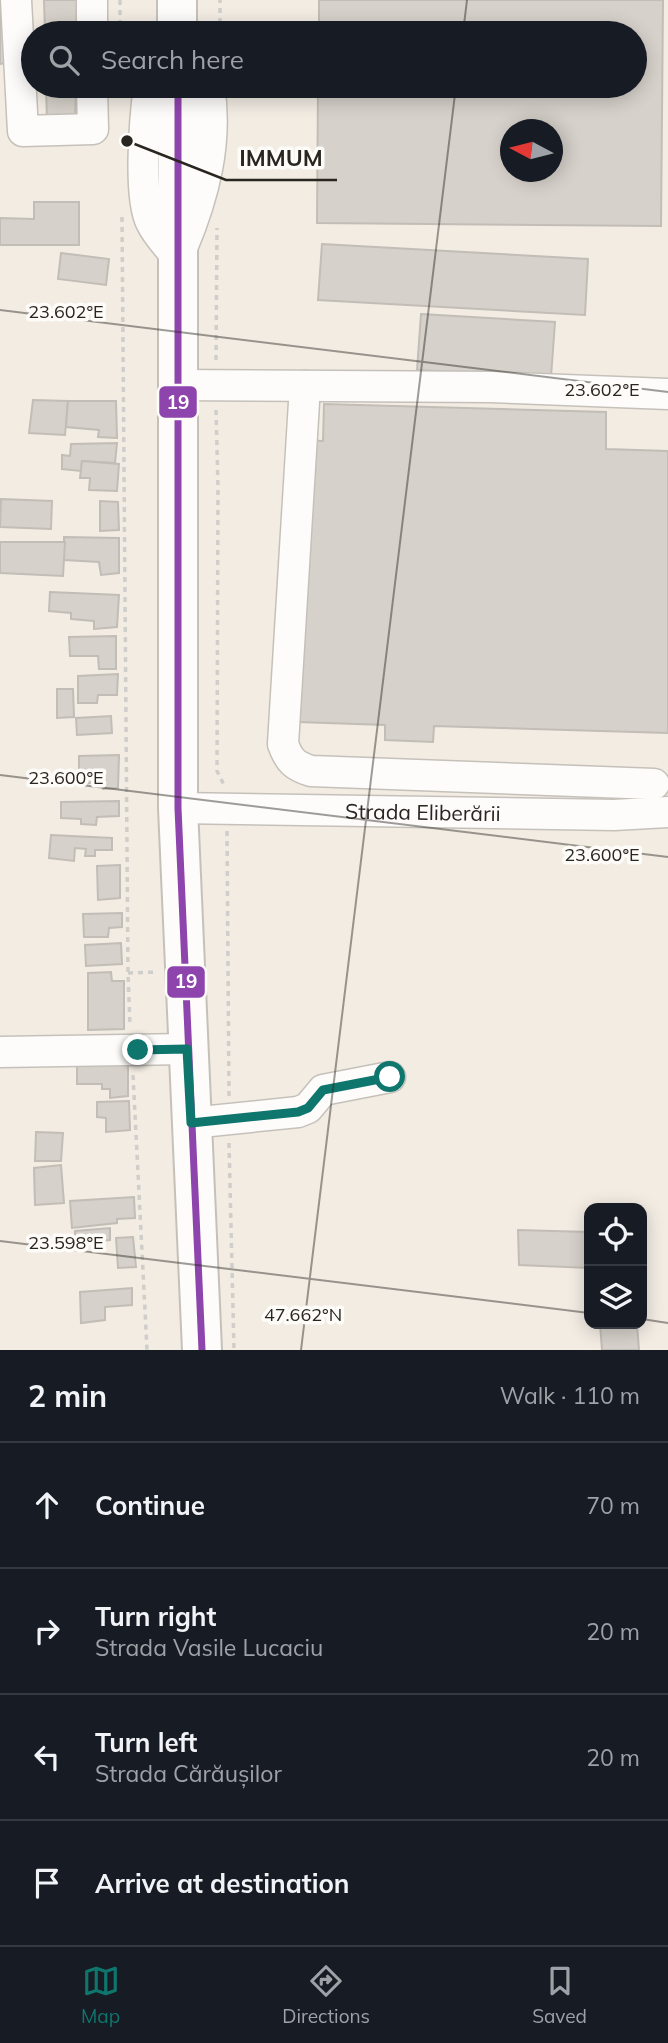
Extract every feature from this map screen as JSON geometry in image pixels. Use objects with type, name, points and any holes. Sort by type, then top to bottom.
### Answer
[{"type":"main road","points":[[178,98],[177,808],[202,1350]]},
{"type":"street","points":[[16,0],[21,94]]},
{"type":"street","points":[[92,0],[92,21]]},
{"type":"street","points":[[21,98],[23,131],[93,129],[92,98]]},
{"type":"street","points":[[147,98],[144,122],[146,202],[151,222],[178,258]]},
{"type":"street","points":[[178,258],[198,211],[209,162],[213,110],[211,98]]},
{"type":"street","points":[[176,385],[491,387],[668,394]]},
{"type":"street","points":[[305,386],[283,744],[288,757],[296,766],[311,771],[654,784]]},
{"type":"street","name":"Strada Eliberării","points":[[177,808],[614,815],[668,812]]},
{"type":"street","points":[[0,1052],[187,1049]]},
{"type":"street","points":[[191,1123],[298,1112],[308,1108],[323,1090],[390,1077]]},
{"type":"path","points":[[120,0],[120,21]]},
{"type":"path","points":[[220,0],[220,21]]},
{"type":"path","points":[[122,211],[128,973],[146,1350]]},
{"type":"path","points":[[218,222],[217,771],[226,788],[227,809],[233,1350]]},
{"type":"path","points":[[128,973],[163,972]]},
{"type":"building","points":[[2,0],[7,63],[0,64],[0,1]]},
{"type":"building","points":[[44,0],[77,0],[76,21],[45,21]]},
{"type":"building","points":[[319,0],[663,0],[661,226],[317,223],[318,98],[647,98],[647,21],[319,21]]},
{"type":"building","points":[[46,98],[76,98],[75,121],[47,122]]},
{"type":"building","points":[[34,202],[79,202],[79,245],[0,245],[0,218],[34,219]]},
{"type":"building","points":[[322,244],[588,259],[585,315],[318,300]]},
{"type":"building","points":[[61,253],[109,259],[106,285],[58,279]]},
{"type":"building","points":[[421,314],[555,322],[551,377],[417,370]]},
{"type":"building","points":[[33,400],[68,401],[65,435],[29,433]]},
{"type":"building","points":[[68,401],[116,401],[117,438],[98,437],[99,430],[66,427]]},
{"type":"building","points":[[324,404],[606,412],[606,449],[668,451],[668,733],[434,726],[433,742],[385,740],[385,725],[298,722],[307,440],[323,441]]},
{"type":"building","points":[[117,443],[115,463],[82,461],[81,471],[62,469],[62,455],[70,456],[71,444]]},
{"type":"building","points":[[82,461],[119,464],[117,491],[89,490],[90,478],[80,478]]},
{"type":"building","points":[[1,499],[52,501],[51,529],[0,527]]},
{"type":"building","points":[[100,501],[118,502],[119,530],[100,531]]},
{"type":"building","points":[[64,537],[119,538],[119,573],[101,575],[99,562],[64,560]]},
{"type":"building","points":[[0,542],[65,542],[63,576],[0,573]]},
{"type":"building","points":[[50,592],[119,595],[117,627],[94,629],[94,621],[71,619],[71,613],[49,611]]},
{"type":"building","points":[[116,636],[116,669],[99,669],[98,656],[70,656],[69,637]]},
{"type":"building","points":[[118,674],[117,695],[98,695],[97,703],[78,703],[78,676]]},
{"type":"building","points":[[57,689],[73,689],[74,717],[57,718]]},
{"type":"building","points":[[111,716],[112,733],[77,735],[76,718]]},
{"type":"building","points":[[119,755],[118,788],[103,789],[102,775],[95,775],[95,782],[79,785],[79,756]]},
{"type":"building","points":[[119,801],[119,816],[97,817],[96,825],[81,824],[81,819],[61,818],[61,802]]},
{"type":"building","points":[[51,835],[112,838],[112,850],[95,850],[95,856],[85,856],[86,849],[75,848],[74,861],[49,858]]},
{"type":"building","points":[[120,865],[120,898],[98,900],[97,866]]},
{"type":"building","points":[[122,913],[122,927],[109,928],[108,937],[84,937],[83,914]]},
{"type":"building","points":[[121,943],[122,964],[86,966],[85,945]]},
{"type":"building","points":[[111,972],[112,981],[124,981],[124,1029],[88,1030],[88,973]]},
{"type":"building","points":[[77,1058],[128,1059],[128,1096],[110,1098],[110,1089],[102,1089],[102,1084],[77,1084]]},
{"type":"building","points":[[129,1101],[130,1130],[106,1132],[106,1118],[97,1117],[97,1102]]},
{"type":"building","points":[[36,1132],[63,1133],[61,1161],[35,1161]]},
{"type":"building","points":[[61,1165],[64,1203],[35,1205],[34,1168]]},
{"type":"building","points":[[134,1197],[135,1218],[117,1219],[117,1223],[72,1228],[70,1201]]},
{"type":"building","points":[[110,1228],[110,1240],[75,1243],[75,1231]]},
{"type":"building","points":[[518,1230],[584,1232],[584,1268],[519,1265]]},
{"type":"building","points":[[133,1237],[136,1267],[118,1268],[116,1238]]},
{"type":"building","points":[[132,1288],[132,1305],[105,1307],[105,1320],[81,1323],[80,1292]]},
{"type":"building","points":[[600,1329],[637,1329],[639,1350],[602,1350]]},
{"type":"transit line","name":"19","points":[[178,98],[178,808],[202,1350]]},
{"type":"place","name":"IMMUM","points":[[127,141]]},
{"type":"route","points":[[138,1050],[187,1049],[191,1123],[298,1112],[308,1108],[323,1090],[390,1077]]}]
